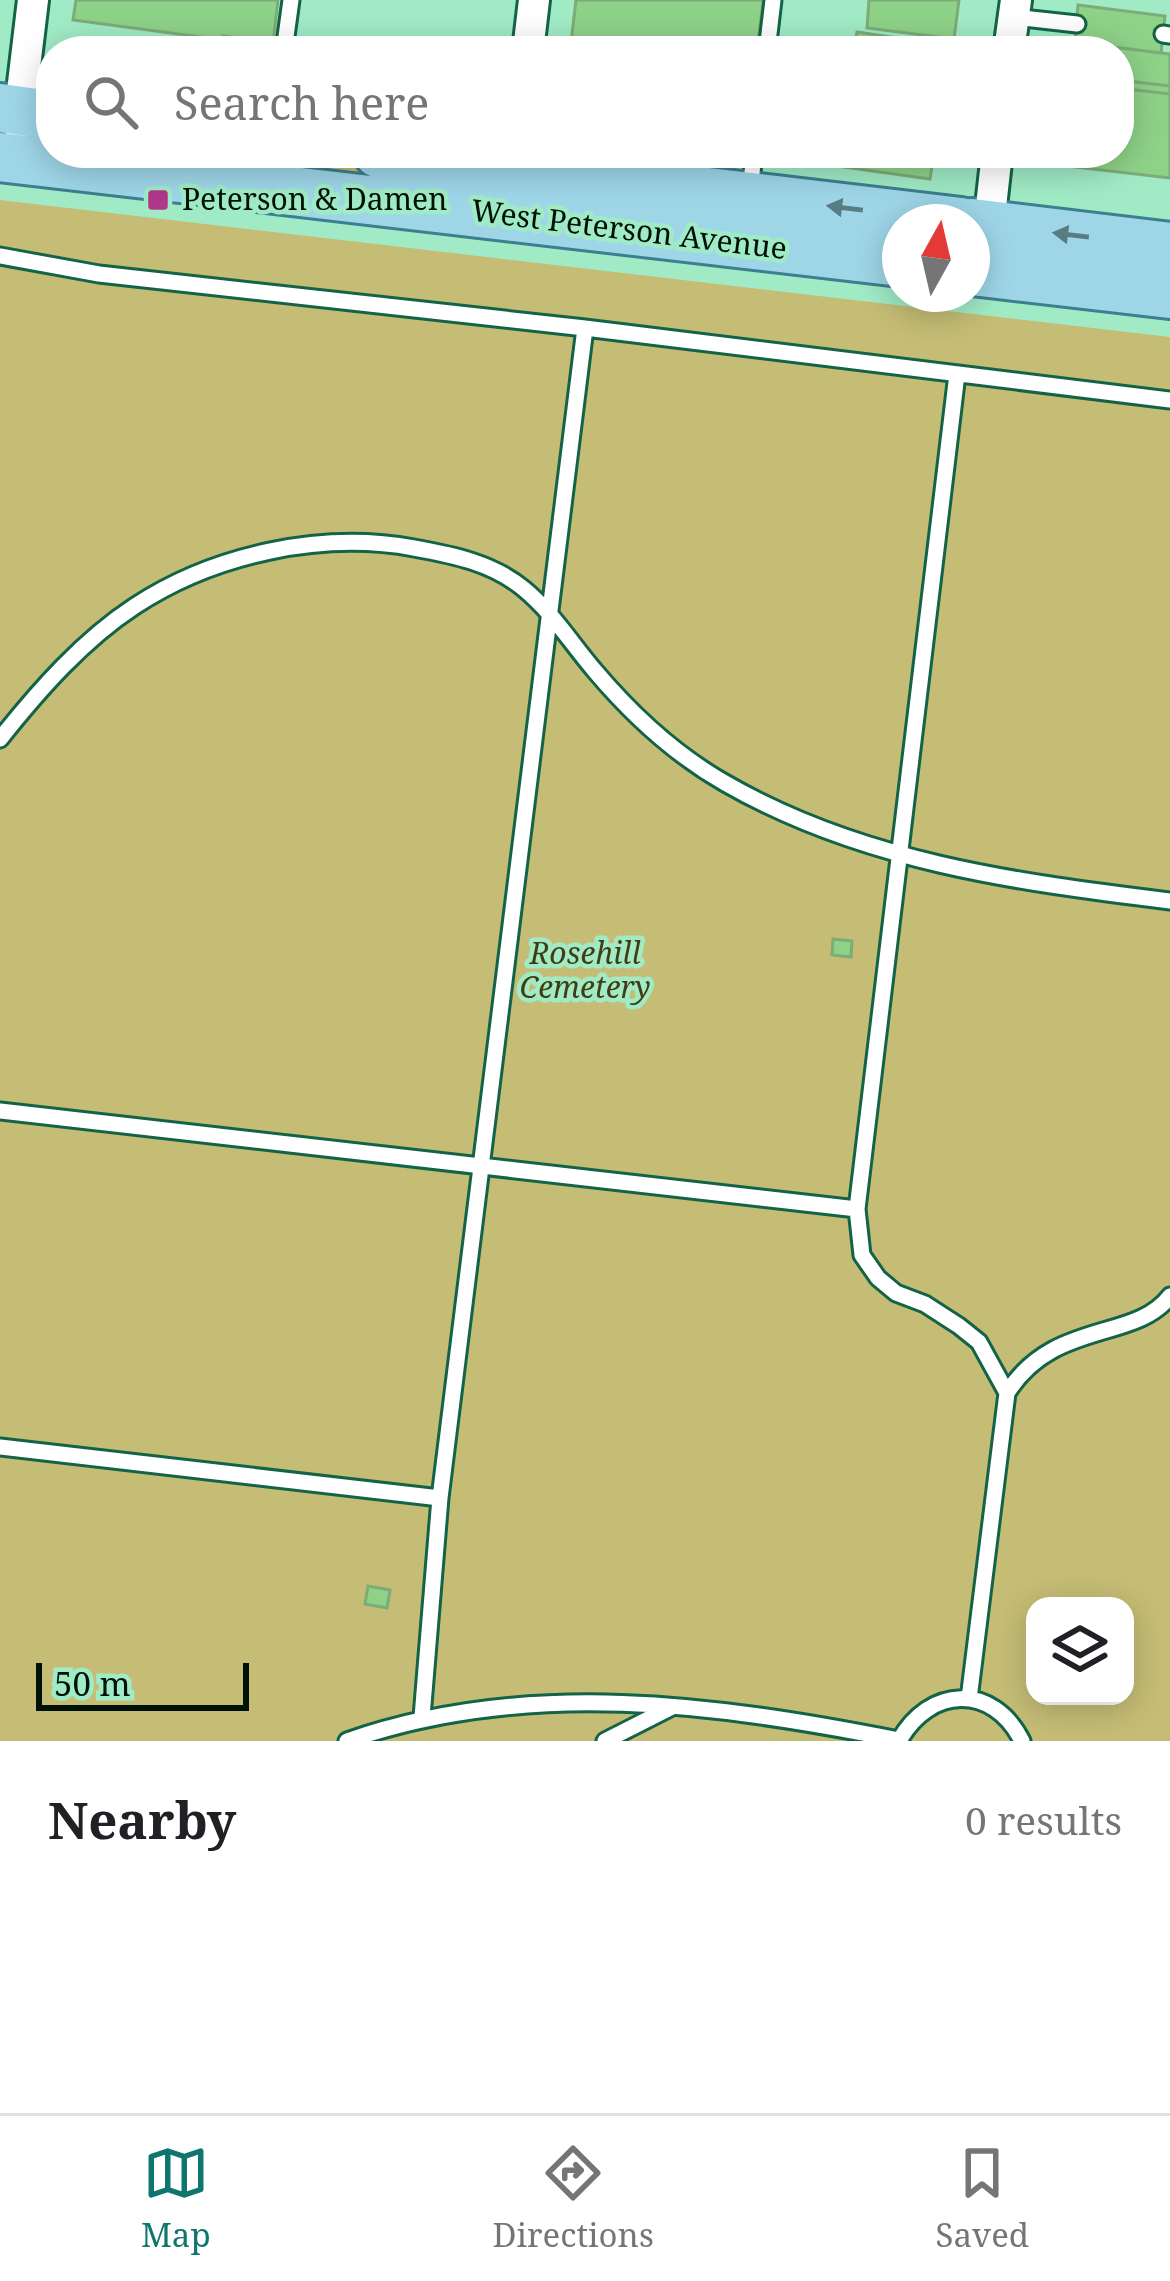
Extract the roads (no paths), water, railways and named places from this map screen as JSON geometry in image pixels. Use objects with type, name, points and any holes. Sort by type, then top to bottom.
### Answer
[{"type":"main road","name":"West Peterson Avenue","points":[[192,168],[749,198],[882,254]]},
{"type":"main road","name":"West Peterson Avenue","points":[[559,168],[882,224]]},
{"type":"main road","name":"West Peterson Avenue","points":[[990,243],[1170,247]]},
{"type":"main road","name":"West Peterson Avenue","points":[[990,247],[1170,293]]},
{"type":"street","points":[[7,158],[24,111],[33,0]]},
{"type":"street","points":[[530,36],[534,0]]},
{"type":"street","points":[[985,204],[993,168]]},
{"type":"lane","points":[[286,36],[291,0]]},
{"type":"lane","points":[[768,36],[773,0]]},
{"type":"lane","points":[[1015,9],[1076,24]]},
{"type":"lane","points":[[0,256],[99,274],[1170,400]]},
{"type":"lane","points":[[422,1717],[440,1498],[585,328]]},
{"type":"lane","points":[[957,374],[857,1209],[862,1255],[878,1278],[896,1293],[959,1325],[979,1342],[1007,1393]]},
{"type":"lane","points":[[0,739],[34,696],[136,605],[187,578],[248,557],[309,544],[394,544],[484,566],[520,585],[664,744],[787,815],[900,857],[1000,878],[1170,902]]},
{"type":"lane","points":[[0,1112],[857,1209]]},
{"type":"lane","points":[[969,1699],[1007,1393],[1020,1372],[1038,1357],[1068,1340],[1136,1319],[1170,1297]]},
{"type":"lane","points":[[0,1447],[440,1498]]},
{"type":"lane","points":[[346,1741],[422,1717],[542,1701],[792,1719],[899,1740],[910,1721],[927,1707],[969,1699],[1009,1718],[1022,1741]]},
{"type":"lane","points":[[605,1741],[673,1707]]},
{"type":"place","name":"Peterson & Damen","points":[[158,200]]},
{"type":"park label","name":"Rosehill Cemetery","points":[[585,971]]}]
